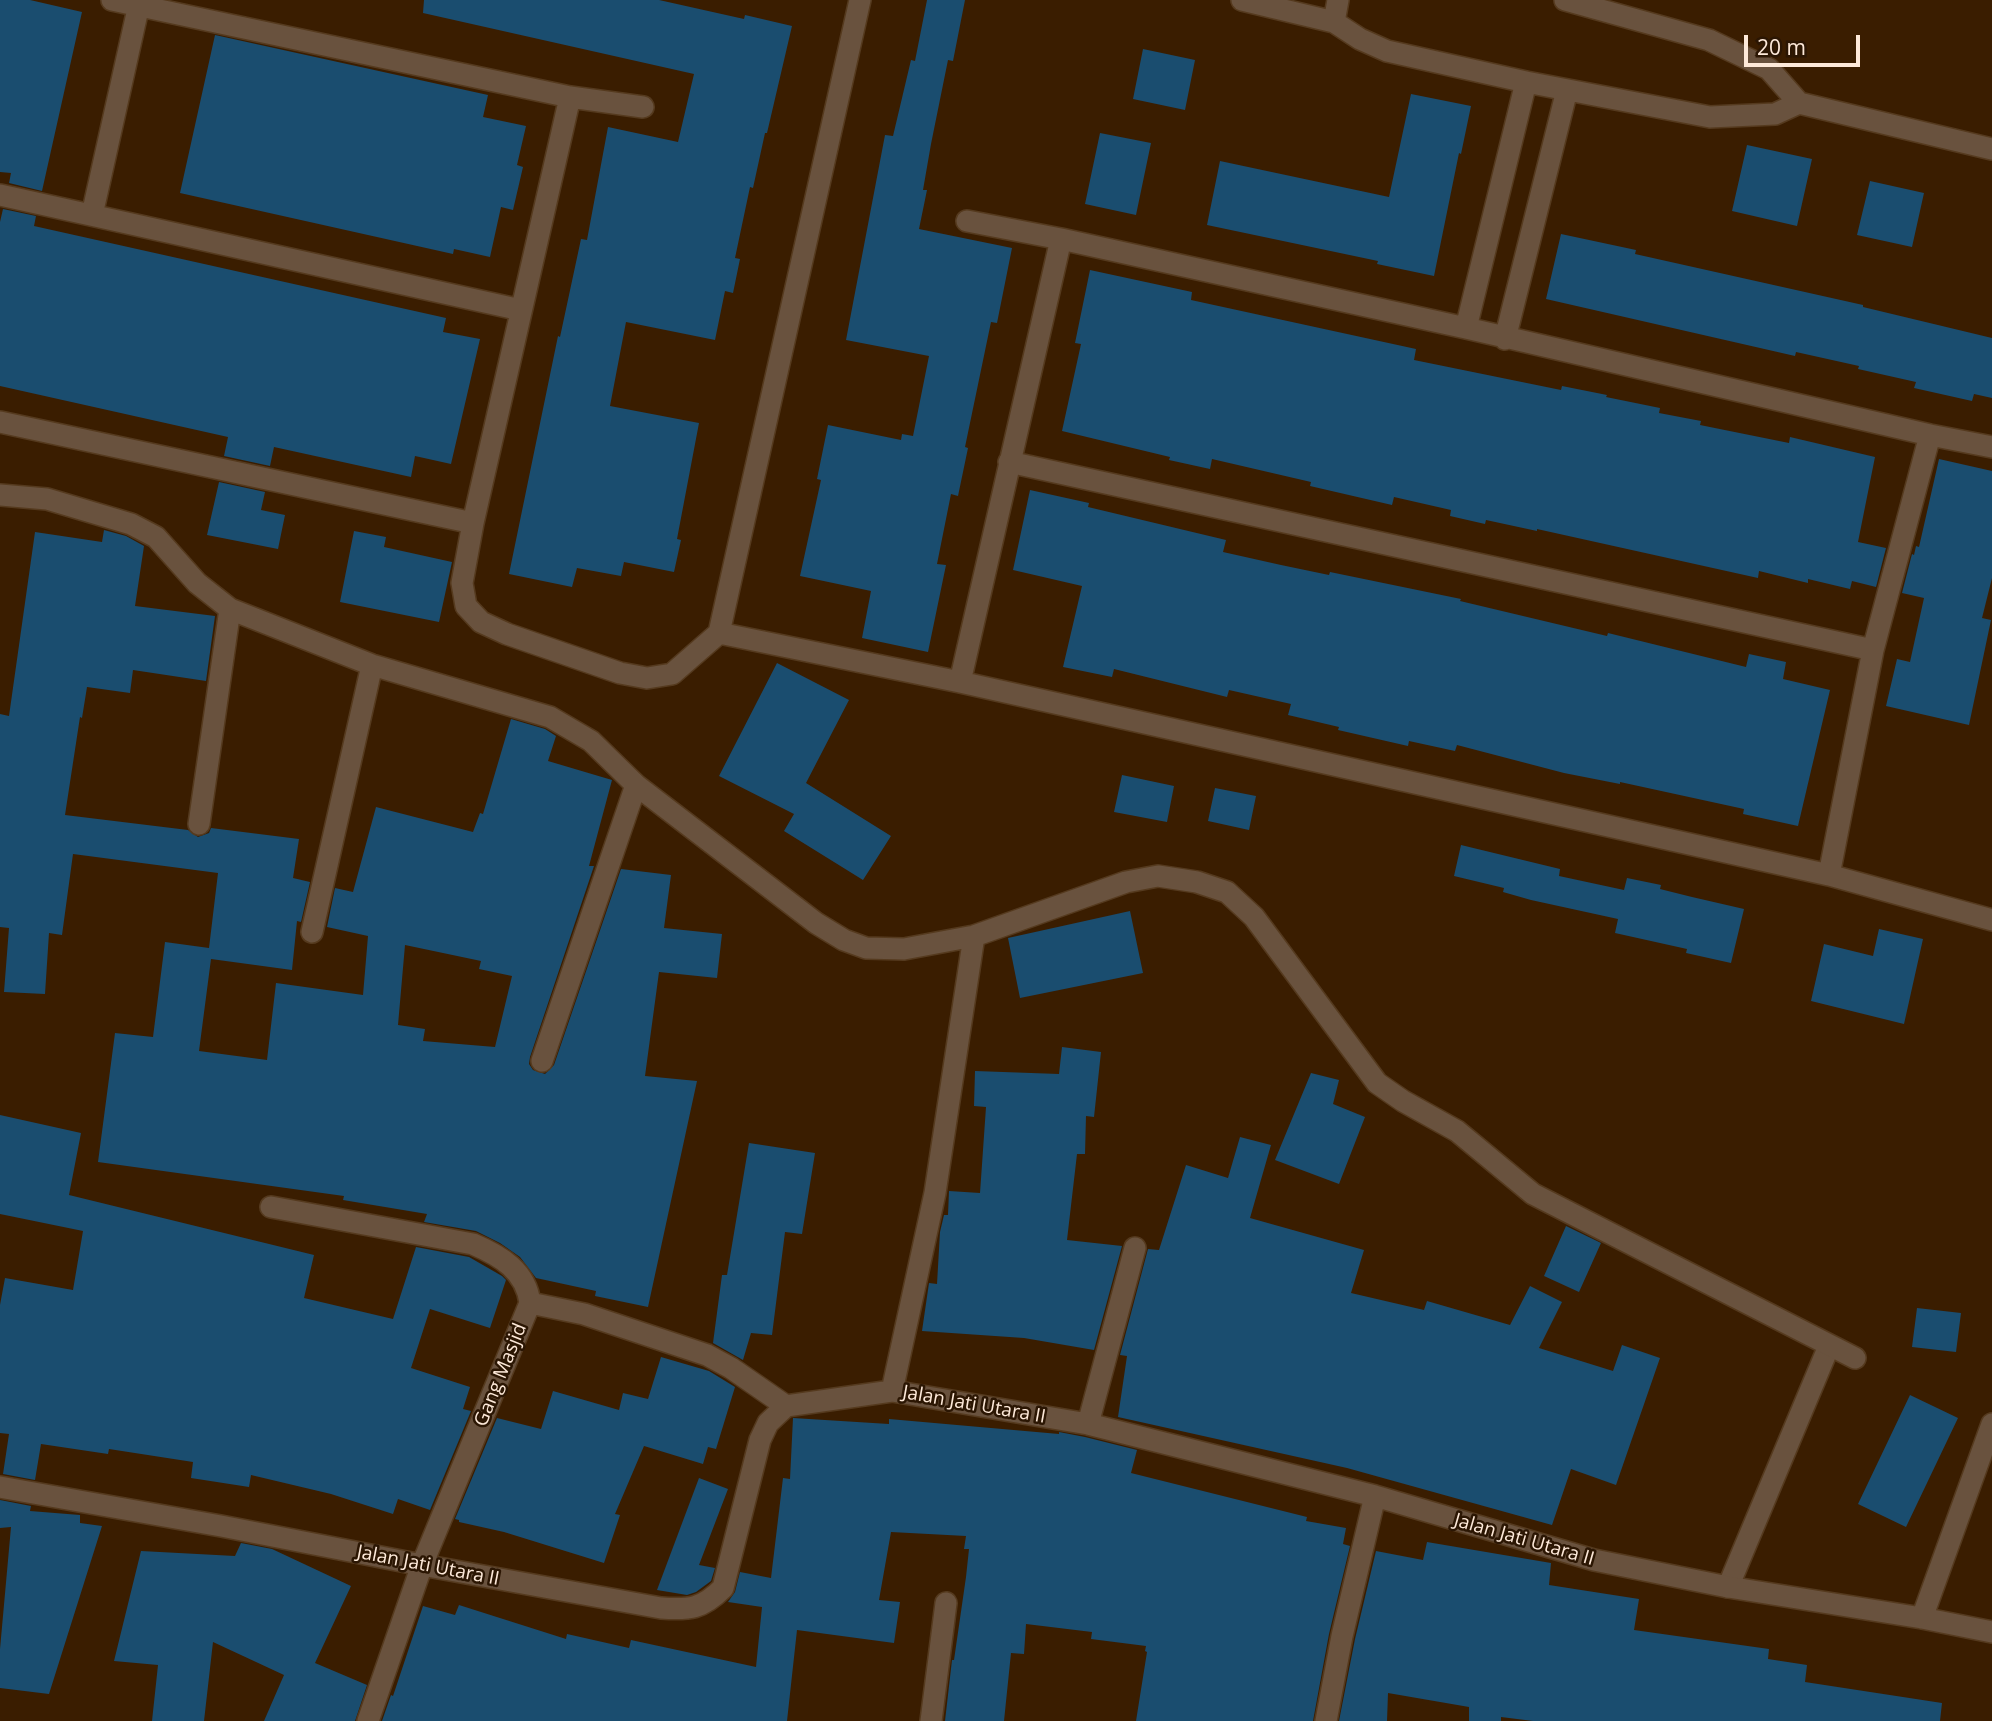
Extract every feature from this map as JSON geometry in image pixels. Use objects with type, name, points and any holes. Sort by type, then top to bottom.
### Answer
[{"type":"street","points":[[112,0],[140,3],[570,97],[643,107]]},
{"type":"street","points":[[570,97],[473,523],[462,583],[466,606],[481,622],[506,634],[620,673],[647,678],[672,674],[719,633],[860,0]]},
{"type":"street","points":[[1242,0],[1334,22],[1360,39],[1387,51],[1526,82],[1710,117],[1775,114],[1799,103]]},
{"type":"street","points":[[1334,22],[1338,0]]},
{"type":"street","points":[[1572,0],[1709,40],[1769,69],[1799,103],[1992,149]]},
{"type":"street","points":[[92,215],[140,3]]},
{"type":"street","points":[[1466,328],[1526,82]]},
{"type":"street","points":[[1505,339],[1567,90]]},
{"type":"street","points":[[0,195],[521,310]]},
{"type":"street","points":[[967,221],[1466,328],[1505,339],[1992,447]]},
{"type":"street","points":[[960,682],[1060,239]]},
{"type":"street","points":[[0,422],[473,523]]},
{"type":"street","points":[[1829,875],[1873,650],[1930,435]]},
{"type":"street","points":[[1009,462],[1873,650]]},
{"type":"street","points":[[0,495],[47,499],[146,531],[156,537],[197,583],[230,609],[372,665],[550,717],[591,741],[636,785],[816,923],[844,940],[866,948],[904,949],[974,936],[1126,882],[1158,876],[1197,882],[1227,892],[1254,917],[1377,1083],[1457,1131],[1533,1194],[1856,1358]]},
{"type":"street","points":[[199,824],[230,609]]},
{"type":"street","points":[[719,633],[960,682],[1829,875],[1992,920]]},
{"type":"street","points":[[312,932],[372,665]]},
{"type":"street","points":[[542,1062],[636,785]]},
{"type":"street","points":[[892,1391],[935,1193],[974,936]]},
{"type":"street","name":"Gang Masjid","points":[[271,1208],[473,1244],[498,1254],[512,1266],[528,1290],[530,1304],[422,1565],[368,1721]]},
{"type":"street","points":[[1088,1424],[1135,1248]]},
{"type":"street","points":[[530,1304],[584,1314],[707,1355],[732,1368],[786,1406]]},
{"type":"street","points":[[1728,1587],[1829,1346]]},
{"type":"street","name":"Jalan Jati Utara II","points":[[0,1487],[661,1608],[686,1609],[708,1603],[723,1588],[760,1440],[768,1423],[786,1406],[892,1391],[1088,1424],[1375,1496],[1558,1551],[1728,1587],[1992,1632]]},
{"type":"street","points":[[1922,1618],[1992,1426]]},
{"type":"street","points":[[1326,1721],[1342,1636],[1375,1496]]},
{"type":"street","points":[[931,1721],[946,1603]]},
{"type":"building","points":[[0,0],[30,0],[82,12],[42,191],[9,183],[11,173],[0,172]]},
{"type":"building","points":[[424,0],[659,0],[744,19],[745,15],[792,26],[753,188],[750,187],[735,258],[740,259],[733,293],[725,291],[715,340],[626,322],[610,406],[699,423],[677,539],[681,540],[674,572],[624,562],[621,576],[577,568],[572,587],[509,574],[558,336],[560,337],[581,239],[587,240],[608,127],[678,142],[694,74],[423,13]]},
{"type":"building","points":[[927,0],[965,0],[953,61],[948,60],[931,144],[923,190],[927,190],[919,229],[1012,248],[997,323],[991,322],[965,447],[968,448],[958,496],[951,494],[937,564],[946,565],[928,652],[862,638],[871,591],[800,576],[821,480],[817,479],[828,425],[901,440],[902,434],[913,436],[929,356],[846,340],[885,135],[893,136],[911,60],[915,61]]},
{"type":"building","points":[[215,35],[488,95],[483,117],[526,126],[517,165],[523,167],[513,210],[501,207],[490,257],[454,249],[453,254],[180,193]]},
{"type":"building","points":[[1143,49],[1195,60],[1185,110],[1133,99]]},
{"type":"building","points":[[1411,94],[1471,106],[1434,276],[1377,264],[1378,261],[1207,225],[1220,161],[1389,197]]},
{"type":"building","points":[[1100,133],[1151,143],[1136,215],[1085,204]]},
{"type":"building","points":[[1747,145],[1812,159],[1797,226],[1732,211]]},
{"type":"building","points":[[1870,181],[1924,193],[1912,247],[1857,235]]},
{"type":"building","points":[[3,209],[36,216],[34,226],[446,318],[443,332],[480,339],[451,464],[415,456],[411,477],[274,447],[270,466],[224,456],[228,437],[0,386],[0,222]]},
{"type":"building","points":[[1561,234],[1992,338],[1992,398],[1974,394],[1972,401],[1914,388],[1916,382],[1858,369],[1859,366],[1796,352],[1795,356],[1546,299]]},
{"type":"building","points":[[1090,270],[1192,292],[1191,300],[1416,349],[1414,360],[1561,390],[1562,386],[1607,395],[1606,397],[1660,408],[1659,413],[1701,421],[1700,425],[1789,443],[1790,437],[1875,457],[1858,542],[1886,548],[1876,587],[1852,581],[1850,589],[1808,579],[1808,583],[1759,571],[1758,578],[1537,529],[1486,520],[1485,524],[1450,516],[1451,510],[1394,497],[1392,505],[1310,486],[1311,482],[1212,459],[1210,469],[1062,431],[1081,344],[1075,343]]},
{"type":"building","points":[[1939,459],[1992,471],[1992,578],[1982,618],[1991,620],[1969,725],[1886,706],[1897,659],[1910,662],[1924,598],[1902,593],[1912,554],[1914,555],[1916,546],[1919,547]]},
{"type":"building","points":[[219,482],[265,492],[261,510],[285,515],[278,549],[207,535]]},
{"type":"building","points":[[1030,490],[1089,503],[1088,507],[1226,540],[1223,552],[1461,599],[1460,601],[1746,667],[1749,654],[1786,662],[1783,679],[1830,690],[1798,826],[1743,814],[1744,809],[1620,782],[1564,773],[1457,745],[1455,751],[1409,741],[1408,746],[1338,730],[1339,727],[1288,715],[1291,704],[1229,690],[1227,697],[1114,669],[1112,677],[1063,667],[1082,586],[1013,570]]},
{"type":"building","points":[[104,530],[126,536],[144,546],[135,606],[215,616],[206,681],[133,670],[130,693],[87,687],[65,815],[188,830],[198,837],[209,833],[211,828],[299,839],[293,878],[310,882],[301,922],[297,921],[292,970],[211,959],[199,1051],[267,1060],[276,983],[363,995],[368,936],[327,927],[335,888],[353,892],[376,807],[473,832],[480,813],[483,814],[511,719],[545,729],[556,736],[548,761],[612,780],[589,866],[594,866],[530,1057],[529,1064],[533,1070],[545,1074],[554,1065],[621,869],[671,875],[664,928],[722,934],[717,978],[659,972],[645,1076],[697,1081],[648,1307],[595,1296],[596,1291],[536,1278],[520,1257],[500,1243],[476,1231],[424,1222],[427,1214],[343,1200],[344,1196],[98,1162],[115,1033],[153,1037],[165,942],[209,948],[218,873],[73,854],[62,935],[49,933],[45,994],[4,992],[9,928],[0,927],[0,714],[9,716],[35,532],[102,542]],"holes":[[[405,945],[481,961],[479,969],[512,976],[495,1047],[423,1041],[425,1029],[398,1025]]]},
{"type":"building","points":[[354,531],[386,537],[384,547],[452,562],[439,622],[340,602]]},
{"type":"building","points":[[777,663],[849,700],[806,783],[891,836],[863,880],[784,831],[794,814],[719,776]]},
{"type":"building","points":[[1122,775],[1174,786],[1167,822],[1114,812]]},
{"type":"building","points":[[1215,788],[1256,796],[1249,830],[1208,821]]},
{"type":"building","points":[[1461,845],[1560,869],[1559,876],[1624,890],[1627,878],[1661,885],[1660,889],[1744,909],[1731,963],[1686,953],[1687,949],[1615,933],[1618,919],[1531,900],[1503,892],[1504,888],[1454,876]]},
{"type":"building","points":[[1130,911],[1143,973],[1020,998],[1008,938]]},
{"type":"building","points":[[1879,929],[1923,939],[1904,1024],[1811,1001],[1824,944],[1873,956]]},
{"type":"building","points":[[1062,1047],[1101,1052],[1094,1117],[1086,1116],[1085,1154],[1077,1154],[1067,1240],[1122,1246],[1094,1350],[1024,1338],[922,1331],[929,1283],[937,1284],[940,1232],[944,1215],[948,1215],[949,1191],[980,1193],[986,1107],[974,1106],[975,1071],[1059,1074]]},
{"type":"building","points":[[1311,1073],[1339,1080],[1333,1104],[1365,1117],[1339,1184],[1275,1160]]},
{"type":"building","points":[[0,1115],[81,1133],[69,1195],[314,1255],[304,1298],[393,1319],[416,1247],[469,1257],[502,1276],[506,1280],[490,1328],[430,1309],[411,1368],[470,1387],[463,1409],[471,1411],[430,1510],[398,1499],[393,1514],[331,1494],[251,1475],[249,1487],[191,1478],[193,1462],[109,1449],[108,1454],[41,1444],[35,1480],[3,1474],[9,1434],[0,1433],[0,1305],[5,1278],[73,1290],[83,1231],[0,1214]]},
{"type":"building","points":[[1240,1137],[1271,1145],[1250,1218],[1364,1250],[1351,1293],[1424,1310],[1427,1301],[1510,1325],[1530,1286],[1562,1302],[1539,1348],[1613,1371],[1622,1345],[1660,1358],[1616,1485],[1571,1469],[1552,1525],[1347,1468],[1118,1417],[1127,1356],[1120,1355],[1148,1249],[1159,1250],[1186,1165],[1228,1178]]},
{"type":"building","points":[[749,1143],[815,1153],[802,1234],[785,1232],[772,1335],[751,1333],[743,1360],[713,1343],[722,1275],[727,1275]]},
{"type":"building","points":[[1566,1226],[1601,1243],[1579,1292],[1544,1276]]},
{"type":"building","points":[[1917,1308],[1961,1313],[1956,1352],[1912,1347]]},
{"type":"building","points":[[661,1357],[709,1371],[735,1387],[716,1449],[708,1447],[703,1464],[644,1446],[615,1514],[620,1515],[604,1563],[455,1519],[497,1418],[541,1429],[553,1391],[619,1410],[623,1393],[648,1399]]},
{"type":"building","points":[[1910,1395],[1958,1418],[1906,1527],[1858,1504]]},
{"type":"building","points":[[793,1418],[889,1424],[889,1419],[1059,1432],[1085,1437],[1137,1450],[1131,1473],[1307,1517],[1306,1521],[1346,1528],[1343,1544],[1350,1546],[1329,1634],[1313,1721],[1136,1721],[1146,1646],[1091,1639],[1092,1632],[1026,1624],[1024,1654],[1011,1653],[1004,1721],[945,1721],[966,1577],[969,1549],[964,1549],[966,1536],[891,1532],[879,1600],[900,1602],[894,1643],[797,1630],[787,1721],[382,1721],[423,1606],[455,1615],[459,1605],[566,1639],[567,1634],[629,1648],[631,1640],[756,1667],[762,1607],[728,1602],[735,1592],[740,1572],[771,1578],[783,1478],[790,1479]]},
{"type":"building","points":[[699,1478],[728,1489],[699,1565],[715,1568],[711,1581],[687,1595],[657,1590]]},
{"type":"building","points":[[0,1500],[31,1506],[30,1511],[80,1515],[80,1523],[102,1526],[49,1694],[0,1688],[0,1649],[11,1527],[0,1528]]},
{"type":"building","points":[[1427,1542],[1551,1563],[1549,1585],[1639,1599],[1634,1630],[1769,1649],[1768,1659],[1807,1665],[1805,1682],[1942,1703],[1940,1721],[1533,1721],[1501,1717],[1501,1721],[1469,1721],[1469,1707],[1388,1693],[1387,1721],[1339,1721],[1376,1551],[1423,1560]]},
{"type":"building","points":[[241,1543],[272,1549],[351,1586],[315,1663],[367,1685],[355,1721],[264,1721],[284,1675],[213,1642],[204,1721],[152,1721],[158,1665],[114,1661],[141,1551],[235,1556]]}]
